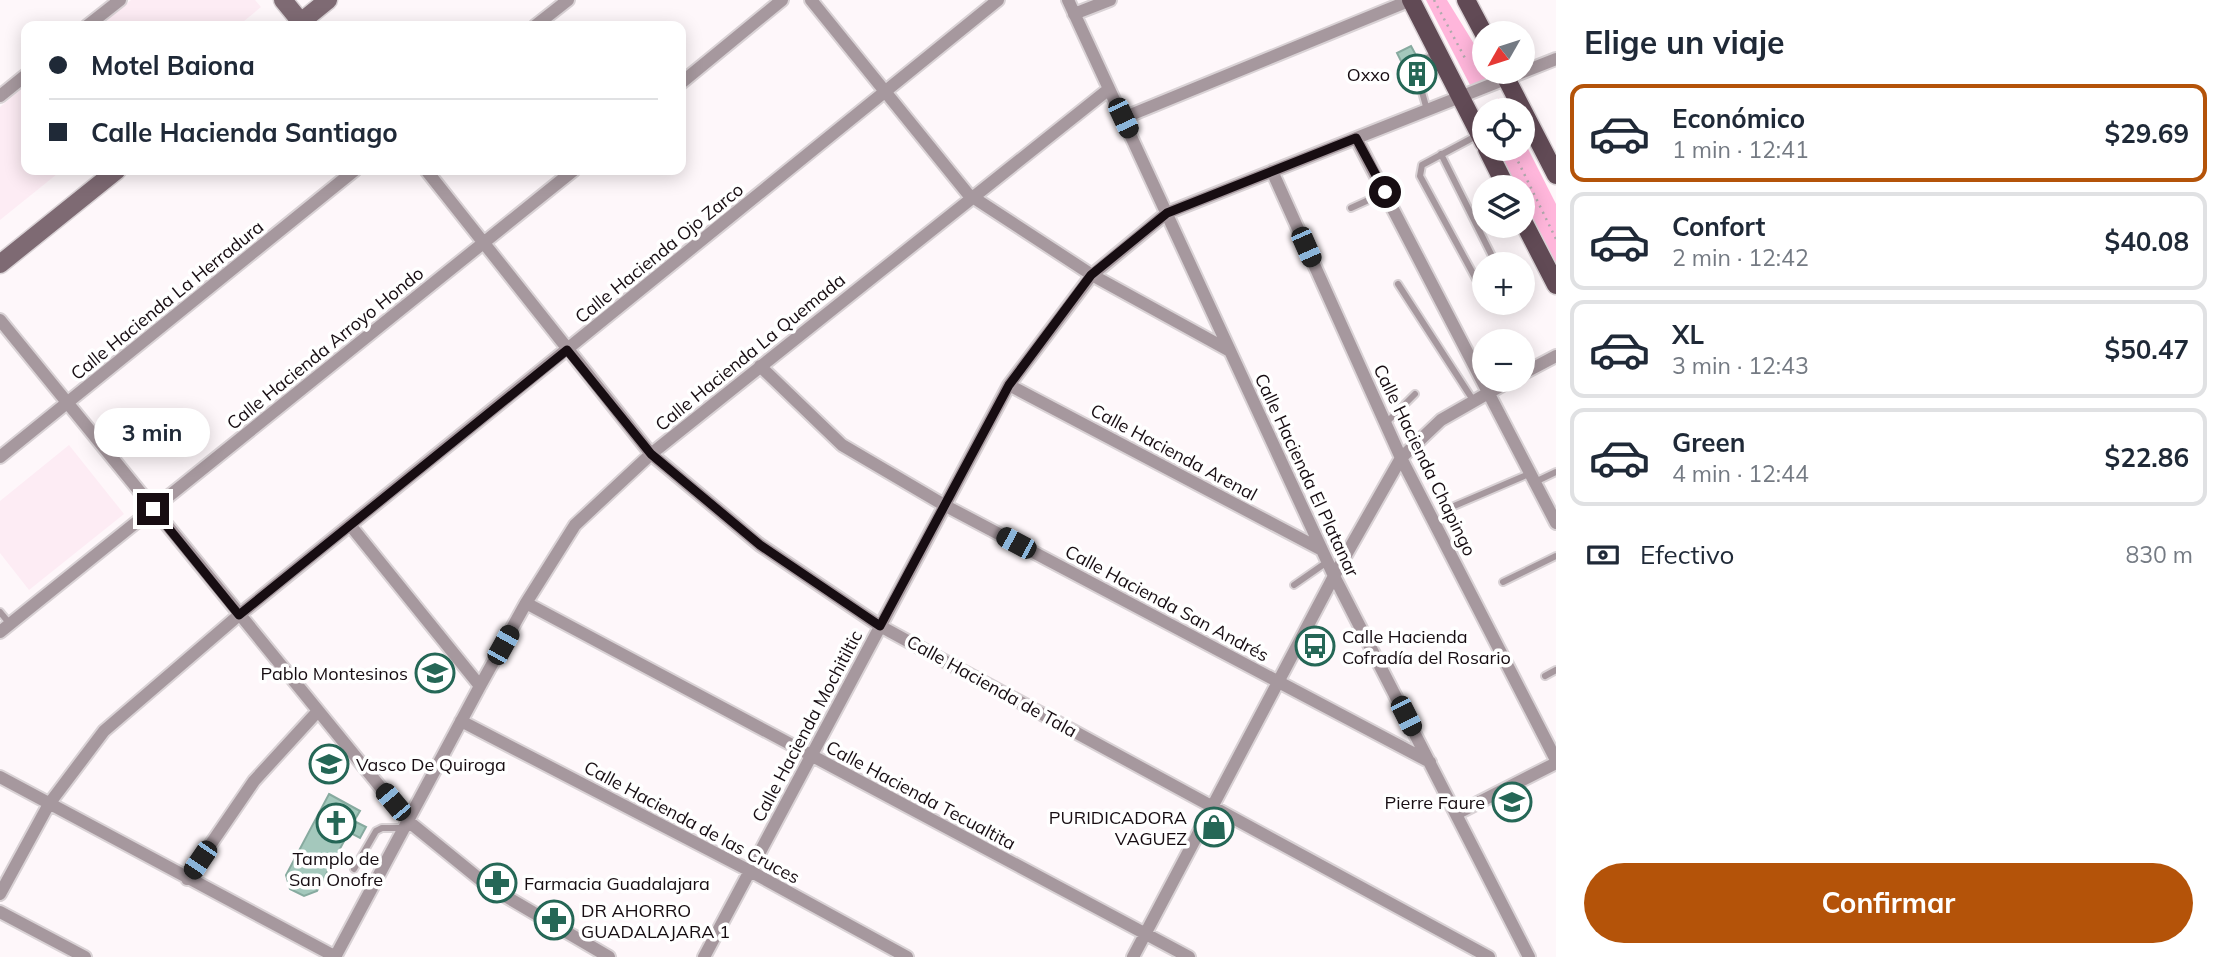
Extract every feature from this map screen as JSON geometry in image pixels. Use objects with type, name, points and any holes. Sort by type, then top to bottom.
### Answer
[{"type":"main road","points":[[283,0],[298,21]]},
{"type":"main road","points":[[305,21],[328,0]]},
{"type":"main road","points":[[1411,0],[1472,120]]},
{"type":"main road","points":[[1466,0],[1477,21]]},
{"type":"main road","points":[[1510,84],[1556,175]]},
{"type":"main road","points":[[0,264],[111,175]]},
{"type":"main road","points":[[1532,238],[1556,285]]},
{"type":"street","points":[[93,21],[120,0]]},
{"type":"street","points":[[541,21],[568,0]]},
{"type":"street","points":[[686,79],[782,0]]},
{"type":"street","points":[[811,0],[973,197],[1091,275],[1230,351]]},
{"type":"street","name":"Calle Hacienda Ojo Zarco","points":[[0,894],[49,804],[104,731],[239,615],[998,0]]},
{"type":"street","name":"Calle Hacienda El Platanar","points":[[1068,0],[1334,576],[1529,957]]},
{"type":"street","points":[[1074,14],[1110,0]]},
{"type":"street","points":[[1123,118],[1411,0]]},
{"type":"street","name":"Calle Hacienda Mochitiltic","points":[[1535,66],[1556,59]]},
{"type":"street","points":[[0,96],[21,79]]},
{"type":"street","name":"Calle Hacienda Mochitiltic","points":[[704,957],[1009,385],[1091,275],[1167,213],[1486,84]]},
{"type":"street","name":"Calle Hacienda La Quemada","points":[[336,957],[480,686],[526,603],[575,525],[651,454],[1109,89]]},
{"type":"street","points":[[1356,138],[1472,358]]},
{"type":"street","name":"Calle Hacienda Chapingo","points":[[1272,171],[1401,458],[1556,761]]},
{"type":"street","name":"Calle Hacienda La Herradura","points":[[0,457],[349,175]]},
{"type":"street","name":"Calle Hacienda de Tala","points":[[430,175],[651,454],[760,545],[880,626],[1489,957]]},
{"type":"street","name":"Calle Hacienda Arroyo Hondo","points":[[5,628],[568,175]]},
{"type":"street","points":[[0,320],[318,711],[406,825],[488,886],[609,957]]},
{"type":"street","points":[[1535,367],[1556,356]]},
{"type":"street","name":"Calle Hacienda San Andrés","points":[[760,366],[842,444],[944,505],[1430,762]]},
{"type":"street","name":"Calle Hacienda Arenal","points":[[1009,385],[1325,556]]},
{"type":"street","points":[[1133,957],[1334,576],[1401,458],[1441,420],[1487,392]]},
{"type":"street","points":[[1490,392],[1556,523]]},
{"type":"street","points":[[350,526],[480,686]]},
{"type":"street","name":"Calle Hacienda Tecualtita","points":[[526,603],[1189,957]]},
{"type":"street","points":[[187,879],[254,781],[318,711]]},
{"type":"street","name":"Calle Hacienda de las Cruces","points":[[461,721],[750,871],[907,957]]},
{"type":"street","points":[[1456,814],[1556,761]]},
{"type":"street","points":[[0,778],[336,957]]},
{"type":"street","points":[[0,912],[85,957]]},
{"type":"lane","points":[[1420,62],[1437,52]]},
{"type":"lane","points":[[1422,92],[1427,110]]},
{"type":"lane","points":[[1472,145],[1441,154],[1422,165],[1420,176],[1472,272]]},
{"type":"lane","points":[[1441,154],[1490,252]]},
{"type":"lane","points":[[1351,208],[1385,192]]},
{"type":"lane","points":[[1398,284],[1473,400]]},
{"type":"lane","points":[[1386,423],[1415,394]]},
{"type":"lane","points":[[1454,506],[1556,472]]},
{"type":"lane","points":[[1294,585],[1325,556]]},
{"type":"lane","points":[[1503,582],[1556,556]]},
{"type":"lane","points":[[0,612],[5,628]]},
{"type":"lane","points":[[1545,676],[1556,670]]},
{"type":"lane","points":[[354,869],[379,829],[406,825]]},
{"type":"path","points":[[1434,0],[1466,61]]},
{"type":"path","points":[[1518,161],[1556,239]]},
{"type":"path","points":[[1545,216],[1548,212]]},
{"type":"shaded area","points":[[131,0],[255,0],[261,7],[244,21],[105,21]]},
{"type":"shaded area","points":[[1426,0],[1447,0],[1472,41],[1472,84],[1478,84],[1471,87]]},
{"type":"shaded area","points":[[21,89],[21,175],[56,175],[0,220],[0,107]]},
{"type":"shaded area","points":[[1504,161],[1534,161],[1556,204],[1556,268],[1535,225],[1535,175],[1510,175]]},
{"type":"shaded area","points":[[69,445],[124,514],[29,590],[0,553],[0,501]]},
{"type":"building","name":"Oxxo","points":[[1411,46],[1417,57],[1415,64],[1422,67],[1432,86],[1427,89],[1421,86],[1416,91],[1397,53]]},
{"type":"building","points":[[329,794],[360,811],[354,821],[366,827],[360,838],[349,832],[317,891],[304,896],[290,889],[286,875]]},
{"type":"place","name":"Oxxo","points":[[1417,74]]},
{"type":"place","name":"Calle Hacienda Cofradía del Rosario","points":[[1315,646]]},
{"type":"place","name":"Pablo Montesinos","points":[[435,673]]},
{"type":"place","name":"Vasco De Quiroga","points":[[329,764]]},
{"type":"place","name":"Pierre Faure","points":[[1512,802]]},
{"type":"place","name":"Tamplo de San Onofre","points":[[336,823]]},
{"type":"place","name":"PURIDICADORA VAGUEZ","points":[[1214,827]]},
{"type":"place","name":"Farmacia Guadalajara","points":[[497,883]]},
{"type":"place","name":"DR AHORRO GUADALAJARA 1","points":[[554,920]]},
{"type":"route","points":[[153,509],[239,615],[567,350],[651,454],[760,545],[880,626],[1009,385],[1091,275],[1167,213],[1356,138],[1385,192]]}]
